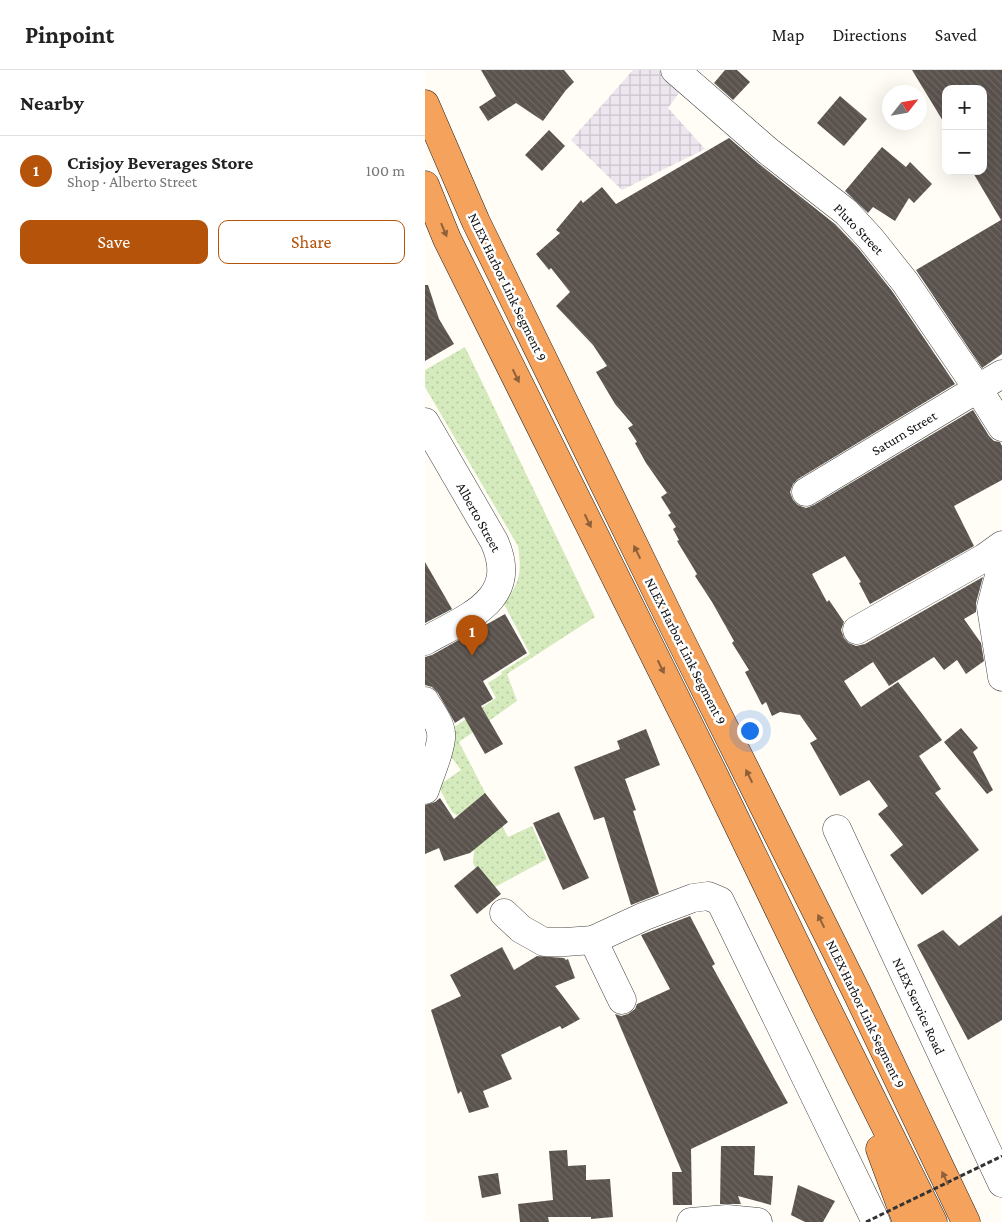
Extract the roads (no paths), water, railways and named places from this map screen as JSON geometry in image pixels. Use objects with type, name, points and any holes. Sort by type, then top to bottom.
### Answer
[{"type":"highway","name":"NLEX Harbor Link Segment 9","points":[[425,104],[476,222],[673,625],[857,992],[966,1222]]},
{"type":"highway","points":[[425,185],[447,238],[712,771],[933,1222]]},
{"type":"highway","points":[[825,1005],[907,1222]]},
{"type":"street","name":"Pluto Street","points":[[675,70],[768,151],[846,212],[870,238],[905,282],[1002,427]]},
{"type":"street","name":"Saturn Street","points":[[806,492],[1002,374]]},
{"type":"street","name":"Alberto Street","points":[[425,422],[494,541],[502,560],[502,570],[501,582],[497,592],[491,599],[472,614],[425,641]]},
{"type":"street","points":[[857,630],[984,558],[1002,545]]},
{"type":"street","points":[[1002,564],[991,607],[1002,677]]},
{"type":"street","points":[[425,701],[436,720],[441,735],[440,746],[425,790]]},
{"type":"street","name":"NLEX Service Road","points":[[837,829],[1002,1183]]},
{"type":"street","points":[[504,913],[521,929],[544,942],[593,940],[645,916],[693,898],[708,896],[720,901],[876,1222]]},
{"type":"street","points":[[593,940],[622,1000]]},
{"type":"street","points":[[691,1222],[727,1219],[759,1222]]},
{"type":"place","name":"Crisjoy Beverages Store","points":[[472,656]]}]
